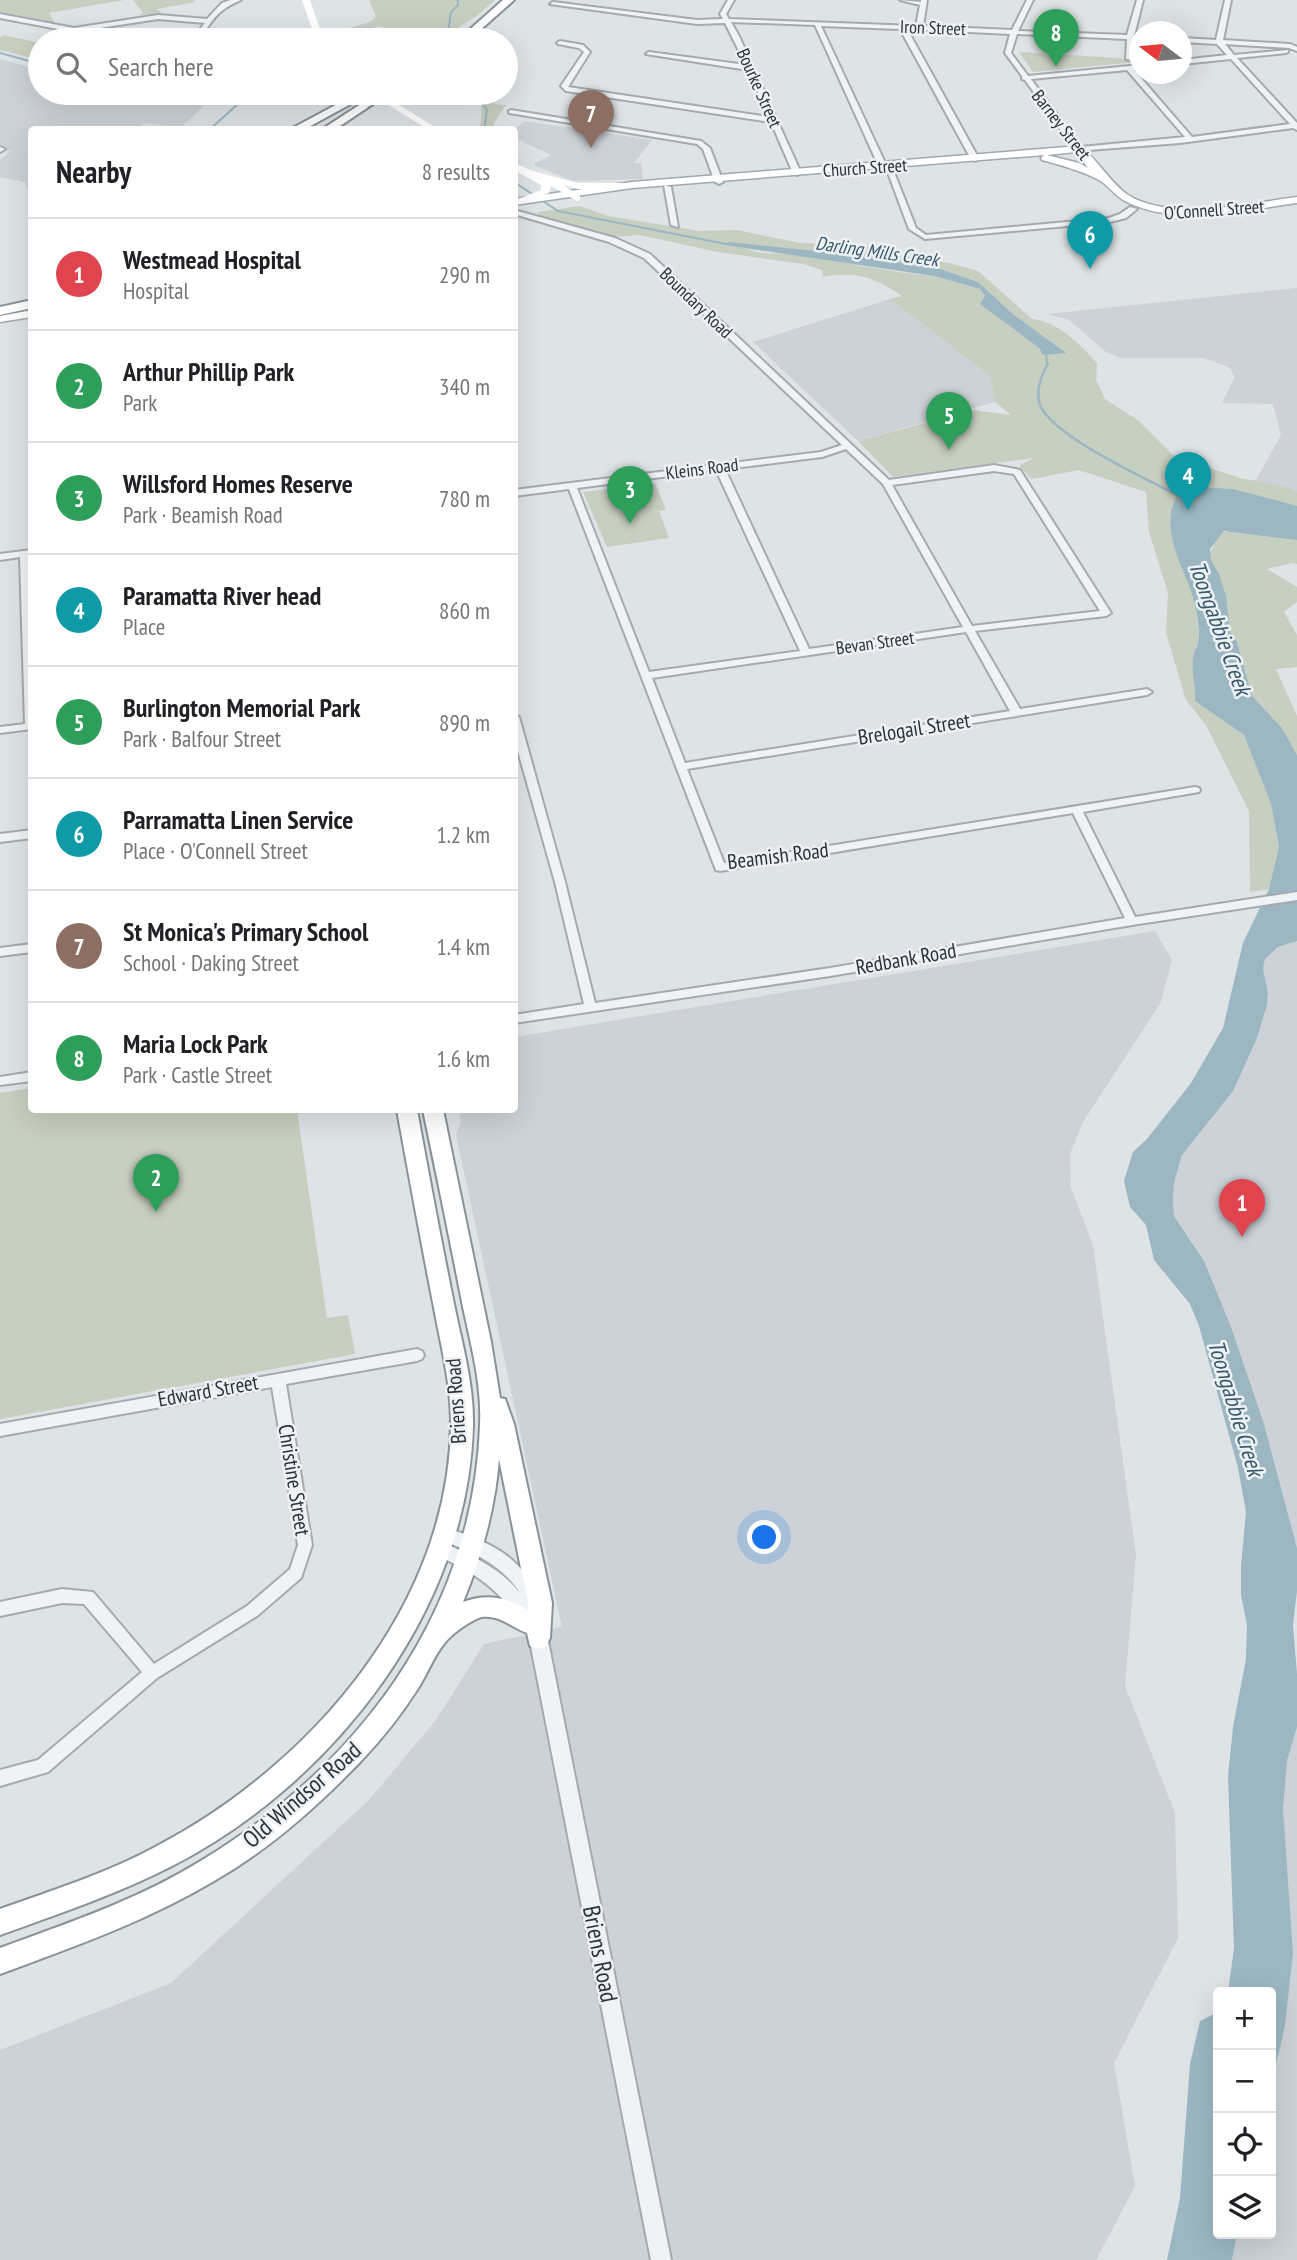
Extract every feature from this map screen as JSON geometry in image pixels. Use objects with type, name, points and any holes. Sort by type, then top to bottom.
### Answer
[{"type":"highway","points":[[477,28],[509,0]]},
{"type":"highway","points":[[491,28],[522,0]]},
{"type":"highway","points":[[303,126],[348,105]]},
{"type":"highway","points":[[311,126],[350,105]]},
{"type":"highway","points":[[323,126],[353,105]]},
{"type":"highway","points":[[331,126],[356,105]]},
{"type":"highway","points":[[0,312],[28,306]]},
{"type":"highway","name":"Briens Road","points":[[408,1113],[457,1374],[463,1426],[459,1470],[443,1542]]},
{"type":"highway","name":"Briens Road","points":[[434,1113],[488,1382]]},
{"type":"highway","points":[[488,1382],[503,1424],[540,1603],[534,1636]]},
{"type":"highway","name":"Old Windsor Road","points":[[0,1961],[159,1897],[251,1843],[335,1772],[371,1733],[410,1681],[432,1643],[458,1591],[471,1554],[489,1474],[491,1423],[488,1382]]},
{"type":"highway","name":"Old Windsor Road","points":[[0,1922],[165,1856],[211,1829],[257,1797],[298,1762],[369,1681],[399,1636],[443,1542]]},
{"type":"highway","points":[[432,1643],[460,1615],[485,1605],[506,1609],[534,1636]]},
{"type":"main road","points":[[306,0],[316,28]]},
{"type":"main road","points":[[382,105],[427,126]]},
{"type":"main road","name":"Church Street","points":[[887,170],[975,159],[1081,152]]},
{"type":"main road","name":"Church Street","points":[[574,195],[622,186],[1046,159],[1081,152]]},
{"type":"main road","name":"Barney Street","points":[[1081,152],[1118,192],[1136,206]]},
{"type":"main road","name":"Barney Street","points":[[1046,159],[1084,169],[1113,196],[1136,206]]},
{"type":"main road","points":[[518,168],[574,195]]},
{"type":"main road","points":[[533,174],[572,185],[622,186]]},
{"type":"main road","points":[[533,174],[547,186],[545,197]]},
{"type":"main road","name":"Church Street","points":[[521,204],[545,197],[718,180]]},
{"type":"main road","name":"O'Connell Street","points":[[1136,206],[1177,216],[1297,202]]},
{"type":"main road","points":[[0,319],[28,314]]},
{"type":"street","points":[[204,28],[222,6],[238,0]]},
{"type":"street","points":[[617,11],[625,0]]},
{"type":"street","points":[[727,20],[723,11],[731,0]]},
{"type":"street","points":[[903,0],[923,2],[919,27]]},
{"type":"street","points":[[1014,32],[1030,0]]},
{"type":"street","points":[[1134,21],[1140,0]]},
{"type":"street","points":[[1219,42],[1228,0]]},
{"type":"street","name":"Iron Street","points":[[554,4],[697,22],[727,20],[817,23],[1129,37]]},
{"type":"street","points":[[0,16],[63,28]]},
{"type":"street","points":[[87,28],[158,17],[209,21]]},
{"type":"street","name":"Bourke Street","points":[[727,20],[798,176]]},
{"type":"street","points":[[817,23],[887,170]]},
{"type":"street","points":[[902,27],[975,159]]},
{"type":"street","name":"Barney Street","points":[[1014,32],[1008,53],[1081,152]]},
{"type":"street","points":[[1192,41],[1290,46],[1297,50]]},
{"type":"street","points":[[1219,42],[1296,126]]},
{"type":"street","points":[[560,43],[581,47],[587,52],[564,86],[566,89],[773,120]]},
{"type":"street","points":[[1192,61],[1297,50]]},
{"type":"street","points":[[649,54],[750,68]]},
{"type":"street","points":[[1024,78],[1129,68]]},
{"type":"street","points":[[1142,84],[1188,139]]},
{"type":"street","points":[[510,112],[699,142],[706,148],[718,180]]},
{"type":"street","name":"Church Street","points":[[1081,152],[1170,145],[1188,139],[1296,126]]},
{"type":"street","name":"O'Connell Street","points":[[887,170],[913,229],[925,237],[1111,219],[1123,216],[1136,206]]},
{"type":"street","points":[[667,187],[675,225]]},
{"type":"street","name":"Boundary Road","points":[[521,204],[647,256],[887,483]]},
{"type":"street","name":"Kleins Road","points":[[518,492],[822,454],[847,446]]},
{"type":"street","points":[[719,467],[806,653]]},
{"type":"street","name":"Bevan Street","points":[[645,676],[969,629],[1105,613],[1017,472],[993,468],[887,483]]},
{"type":"street","points":[[887,483],[1016,712]]},
{"type":"street","name":"Beamish Road","points":[[572,486],[720,867],[1195,790]]},
{"type":"street","points":[[0,557],[28,553]]},
{"type":"street","name":"Brelogail Street","points":[[681,767],[1147,692]]},
{"type":"street","points":[[0,730],[28,726]]},
{"type":"street","points":[[518,731],[560,882],[591,1008]]},
{"type":"street","points":[[1077,810],[1132,920]]},
{"type":"street","points":[[0,838],[28,834]]},
{"type":"street","name":"Redbank Road","points":[[518,1017],[831,972],[1132,920],[1297,896]]},
{"type":"street","points":[[0,952],[28,948]]},
{"type":"street","points":[[0,1081],[28,1077]]},
{"type":"street","name":"Edward Street","points":[[0,1430],[417,1355]]},
{"type":"street","name":"Christine Street","points":[[0,1778],[43,1767],[152,1673],[252,1611],[296,1573],[304,1545],[278,1379]]},
{"type":"street","name":"Briens Road","points":[[443,1542],[471,1554],[499,1558],[525,1585],[534,1609],[534,1636],[661,2260]]},
{"type":"street","points":[[0,1609],[62,1595],[88,1597],[152,1673]]},
{"type":"shaded area","points":[[0,59],[28,67],[28,105],[205,105],[182,126],[145,123],[141,126],[28,126],[28,192],[25,182],[0,177],[0,160],[11,151],[0,151]]},
{"type":"shaded area","points":[[524,121],[652,140],[634,163],[641,163],[643,179],[573,181],[535,166],[535,163],[551,155],[518,139],[518,127]]},
{"type":"shaded area","points":[[1297,288],[1297,506],[1198,487],[1256,480],[1281,435],[1273,404],[1222,403],[1235,377],[1229,367],[1203,358],[1120,358],[1106,352],[1069,320],[1048,314]]},
{"type":"shaded area","points":[[890,299],[990,376],[995,402],[858,441],[753,342]]},
{"type":"shaded area","points":[[1155,931],[1172,960],[1161,1002],[1083,1122],[1070,1154],[1071,1188],[1093,1245],[1136,1555],[1125,1686],[1175,1813],[1178,1938],[1114,2063],[1135,2186],[1096,2260],[0,2260],[0,2050],[171,1983],[369,1800],[436,1720],[484,1644],[562,1627],[456,1135],[461,1122],[460,1113],[518,1113],[518,1037]]},
{"type":"shaded area","points":[[1297,941],[1297,1548],[1264,1424],[1194,1245],[1174,1216],[1173,1200],[1174,1183],[1182,1155],[1205,1125],[1257,1038],[1267,1005],[1268,993],[1263,968],[1265,959],[1278,947]]},
{"type":"shaded area","points":[[1297,1727],[1297,2260],[1232,2260],[1236,2239],[1276,2239],[1276,2069],[1279,2057],[1283,1786]]},
{"type":"green space","points":[[0,0],[124,0],[49,13],[55,23],[0,12]]},
{"type":"green space","points":[[133,0],[196,2],[157,9],[162,13],[139,15],[143,13]]},
{"type":"green space","points":[[369,0],[495,0],[458,28],[350,28],[372,21],[376,16]]},
{"type":"green space","points":[[4,35],[28,40],[28,57],[0,50],[0,38]]},
{"type":"green space","points":[[1019,52],[1129,60],[1129,63],[1033,72]]},
{"type":"green space","points":[[481,105],[506,105],[494,126],[480,126]]},
{"type":"green space","points":[[580,206],[608,216],[699,231],[737,230],[800,243],[882,247],[896,255],[949,263],[978,271],[1032,319],[1059,329],[1083,348],[1097,363],[1096,380],[1105,399],[1139,421],[1175,457],[1244,479],[1283,486],[1297,492],[1297,506],[1233,489],[1198,487],[1184,572],[1194,595],[1199,641],[1193,654],[1195,701],[1244,735],[1271,804],[1279,847],[1269,889],[1250,892],[1249,811],[1206,725],[1186,700],[1166,633],[1168,593],[1149,532],[1146,492],[1079,470],[1032,479],[1019,466],[1033,458],[893,477],[858,441],[973,410],[1011,415],[995,402],[990,376],[890,299],[902,296],[883,284],[864,277],[823,277],[822,270],[803,264],[718,252],[640,235],[615,237],[539,216],[538,212]],"holes":[[[728,243],[835,253],[938,268],[978,282],[1013,314],[1065,353],[1039,348],[981,304],[985,296],[980,289],[934,276],[791,254],[760,253]]]},
{"type":"green space","points":[[655,483],[666,510],[659,511],[669,538],[607,547],[583,492]]},
{"type":"green space","points":[[1234,530],[1297,540],[1297,564],[1267,569],[1297,587],[1297,602],[1284,612],[1297,635],[1297,667],[1276,669],[1297,716],[1297,755],[1282,728],[1252,696],[1237,642],[1230,631],[1223,587],[1209,555],[1220,533]]},
{"type":"green space","points":[[28,1088],[28,1113],[297,1113],[327,1318],[348,1315],[355,1354],[0,1419],[0,1093]]},
{"type":"water","points":[[728,242],[835,253],[938,268],[978,282],[1013,314],[1066,353],[1043,355],[1039,348],[980,304],[985,296],[980,289],[934,276],[731,246]]},
{"type":"water","name":"Toongabbie Creek","points":[[1198,487],[1233,489],[1297,506],[1297,540],[1224,531],[1210,549],[1211,560],[1226,596],[1230,631],[1237,642],[1252,696],[1282,728],[1297,755],[1297,941],[1278,947],[1265,959],[1263,968],[1268,993],[1267,1005],[1257,1038],[1233,1091],[1182,1155],[1174,1183],[1173,1200],[1174,1216],[1204,1261],[1231,1327],[1264,1424],[1297,1548],[1297,1591],[1293,1625],[1297,1727],[1287,1761],[1283,1809],[1293,1954],[1285,2025],[1276,2066],[1276,1987],[1229,1987],[1234,1948],[1228,1776],[1233,1727],[1246,1659],[1247,1625],[1241,1595],[1241,1566],[1246,1512],[1238,1468],[1199,1326],[1190,1304],[1154,1260],[1146,1225],[1130,1207],[1124,1181],[1133,1152],[1147,1139],[1191,1083],[1223,1028],[1243,943],[1269,889],[1279,847],[1271,804],[1244,735],[1195,701],[1193,664],[1199,629],[1193,599],[1176,553],[1170,523],[1172,507],[1179,491]]},
{"type":"water","points":[[1213,2014],[1213,2239],[1236,2239],[1232,2260],[1167,2260],[1180,2198],[1190,2064],[1200,2021]]},
{"type":"waterway","points":[[449,28],[451,12],[458,5],[458,0]]},
{"type":"waterway","name":"Darling Mills Creek","points":[[0,53],[28,61]]},
{"type":"waterway","name":"Darling Mills Creek","points":[[213,126],[237,105]]},
{"type":"waterway","points":[[483,105],[487,110],[485,126]]},
{"type":"waterway","name":"Darling Mills Creek","points":[[518,185],[558,211],[731,245]]},
{"type":"waterway","name":"Darling Mills Creek","points":[[1046,351],[1047,365]]},
{"type":"waterway","name":"Darling Mills Creek","points":[[1048,363],[1038,389],[1040,405],[1048,417],[1103,457],[1181,497]]},
{"type":"place","name":"Maria Lock Park","points":[[1056,67]]},
{"type":"place","name":"St Monica's Primary School","points":[[591,148]]},
{"type":"place","name":"Parramatta Linen Service","points":[[1090,269]]},
{"type":"place","name":"Burlington Memorial Park","points":[[949,450]]},
{"type":"place","name":"Paramatta River head","points":[[1188,510]]},
{"type":"place","name":"Willsford Homes Reserve","points":[[630,524]]},
{"type":"place","name":"Arthur Phillip Park","points":[[156,1212]]},
{"type":"place","name":"Westmead Hospital","points":[[1242,1237]]}]
